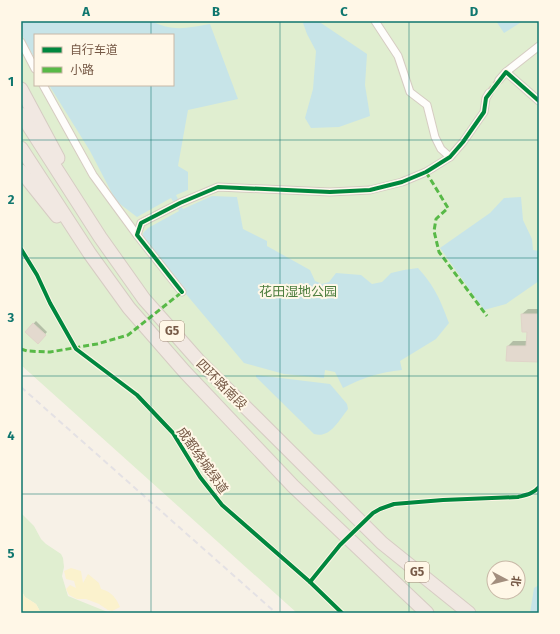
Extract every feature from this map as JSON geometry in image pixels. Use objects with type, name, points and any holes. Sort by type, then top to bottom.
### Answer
[{"type":"highway","points":[[21,89],[100,237]]},
{"type":"highway","name":"四环路南段","points":[[21,114],[100,237],[144,299],[198,360],[382,543],[469,613]]},
{"type":"highway","name":"四环路南段","points":[[21,148],[90,254],[129,308],[184,371],[293,486],[427,613]]},
{"type":"highway","points":[[21,171],[90,254]]},
{"type":"street","points":[[376,21],[398,56],[410,92],[427,105],[435,137],[440,149],[450,157]]},
{"type":"street","points":[[21,42],[34,67]]},
{"type":"street","points":[[499,80],[506,72],[539,46]]},
{"type":"street","points":[[506,72],[539,101]]},
{"type":"street","points":[[44,86],[93,175],[137,235],[182,292]]},
{"type":"street","points":[[137,235],[141,222],[218,187],[330,192],[370,190],[402,182],[426,172],[450,157],[463,142],[484,112],[486,98],[489,93]]},
{"type":"green space","name":"花田湿地公园","points":[[21,21],[539,21],[539,613],[297,613],[21,365]]},
{"type":"green space","points":[[21,513],[34,526],[41,539],[61,554],[64,567],[62,576],[68,596],[110,613],[41,613],[36,604],[25,597],[21,590]]},
{"type":"sand","points":[[71,568],[81,571],[83,583],[88,574],[99,583],[101,589],[113,596],[120,607],[112,611],[86,599],[77,599],[69,595],[66,589],[70,585],[76,588],[74,581],[66,579],[64,571]]},
{"type":"sand","points":[[21,590],[25,597],[36,604],[41,613],[21,613]]},
{"type":"water","points":[[21,21],[151,21],[173,28],[194,27],[210,24],[238,99],[188,110],[178,166],[188,172],[188,190],[176,195],[183,209],[212,196],[237,197],[243,229],[267,241],[267,246],[310,270],[315,281],[322,284],[329,282],[336,273],[361,275],[372,284],[382,282],[391,273],[418,268],[429,281],[443,307],[449,323],[436,339],[400,361],[402,370],[371,376],[343,388],[335,372],[325,370],[324,378],[284,374],[244,363],[143,243],[143,233],[148,228],[179,211],[171,198],[137,217],[116,201],[90,151],[50,86],[174,86],[174,34],[34,34],[34,57],[21,33]]},
{"type":"water","points":[[305,21],[318,21],[367,54],[365,85],[370,116],[339,127],[311,128],[305,118],[313,89],[316,51],[307,34],[303,23]]},
{"type":"water","points":[[496,21],[523,21],[504,33]]},
{"type":"water","points":[[521,197],[523,220],[532,239],[533,250],[539,251],[539,281],[506,304],[484,310],[440,248],[490,213],[504,198]]},
{"type":"water","points":[[256,375],[330,384],[347,404],[348,409],[334,428],[325,434],[314,434],[256,377]]},
{"type":"water","points":[[539,585],[539,613],[530,613],[534,588]]},
{"type":"building","points":[[521,314],[539,314],[539,362],[506,361],[507,346],[526,346],[527,332],[522,332]]},
{"type":"building","points":[[33,323],[46,335],[38,344],[25,332]]},
{"type":"tunnel","points":[[489,93],[499,80]]},
{"type":"railway","points":[[21,387],[276,613]]},
{"type":"marked path","points":[[426,172],[448,208],[436,219],[434,231],[439,252],[487,316]]},
{"type":"marked path","points":[[21,349],[27,351],[50,352],[97,344],[128,335],[182,292]]},
{"type":"cycle path","points":[[182,292],[137,235],[141,223],[180,203],[218,187],[330,192],[370,190],[402,182],[426,172],[450,157],[463,142],[484,112],[486,98],[506,72],[539,101]]},
{"type":"cycle path","name":"成都绕城绿道","points":[[21,249],[37,275],[50,303],[76,349],[137,395],[173,433],[200,477],[222,505],[310,582],[342,613]]},
{"type":"cycle path","points":[[310,582],[340,545],[373,513],[380,509],[394,504],[443,500],[518,497],[532,493],[539,487]]}]
